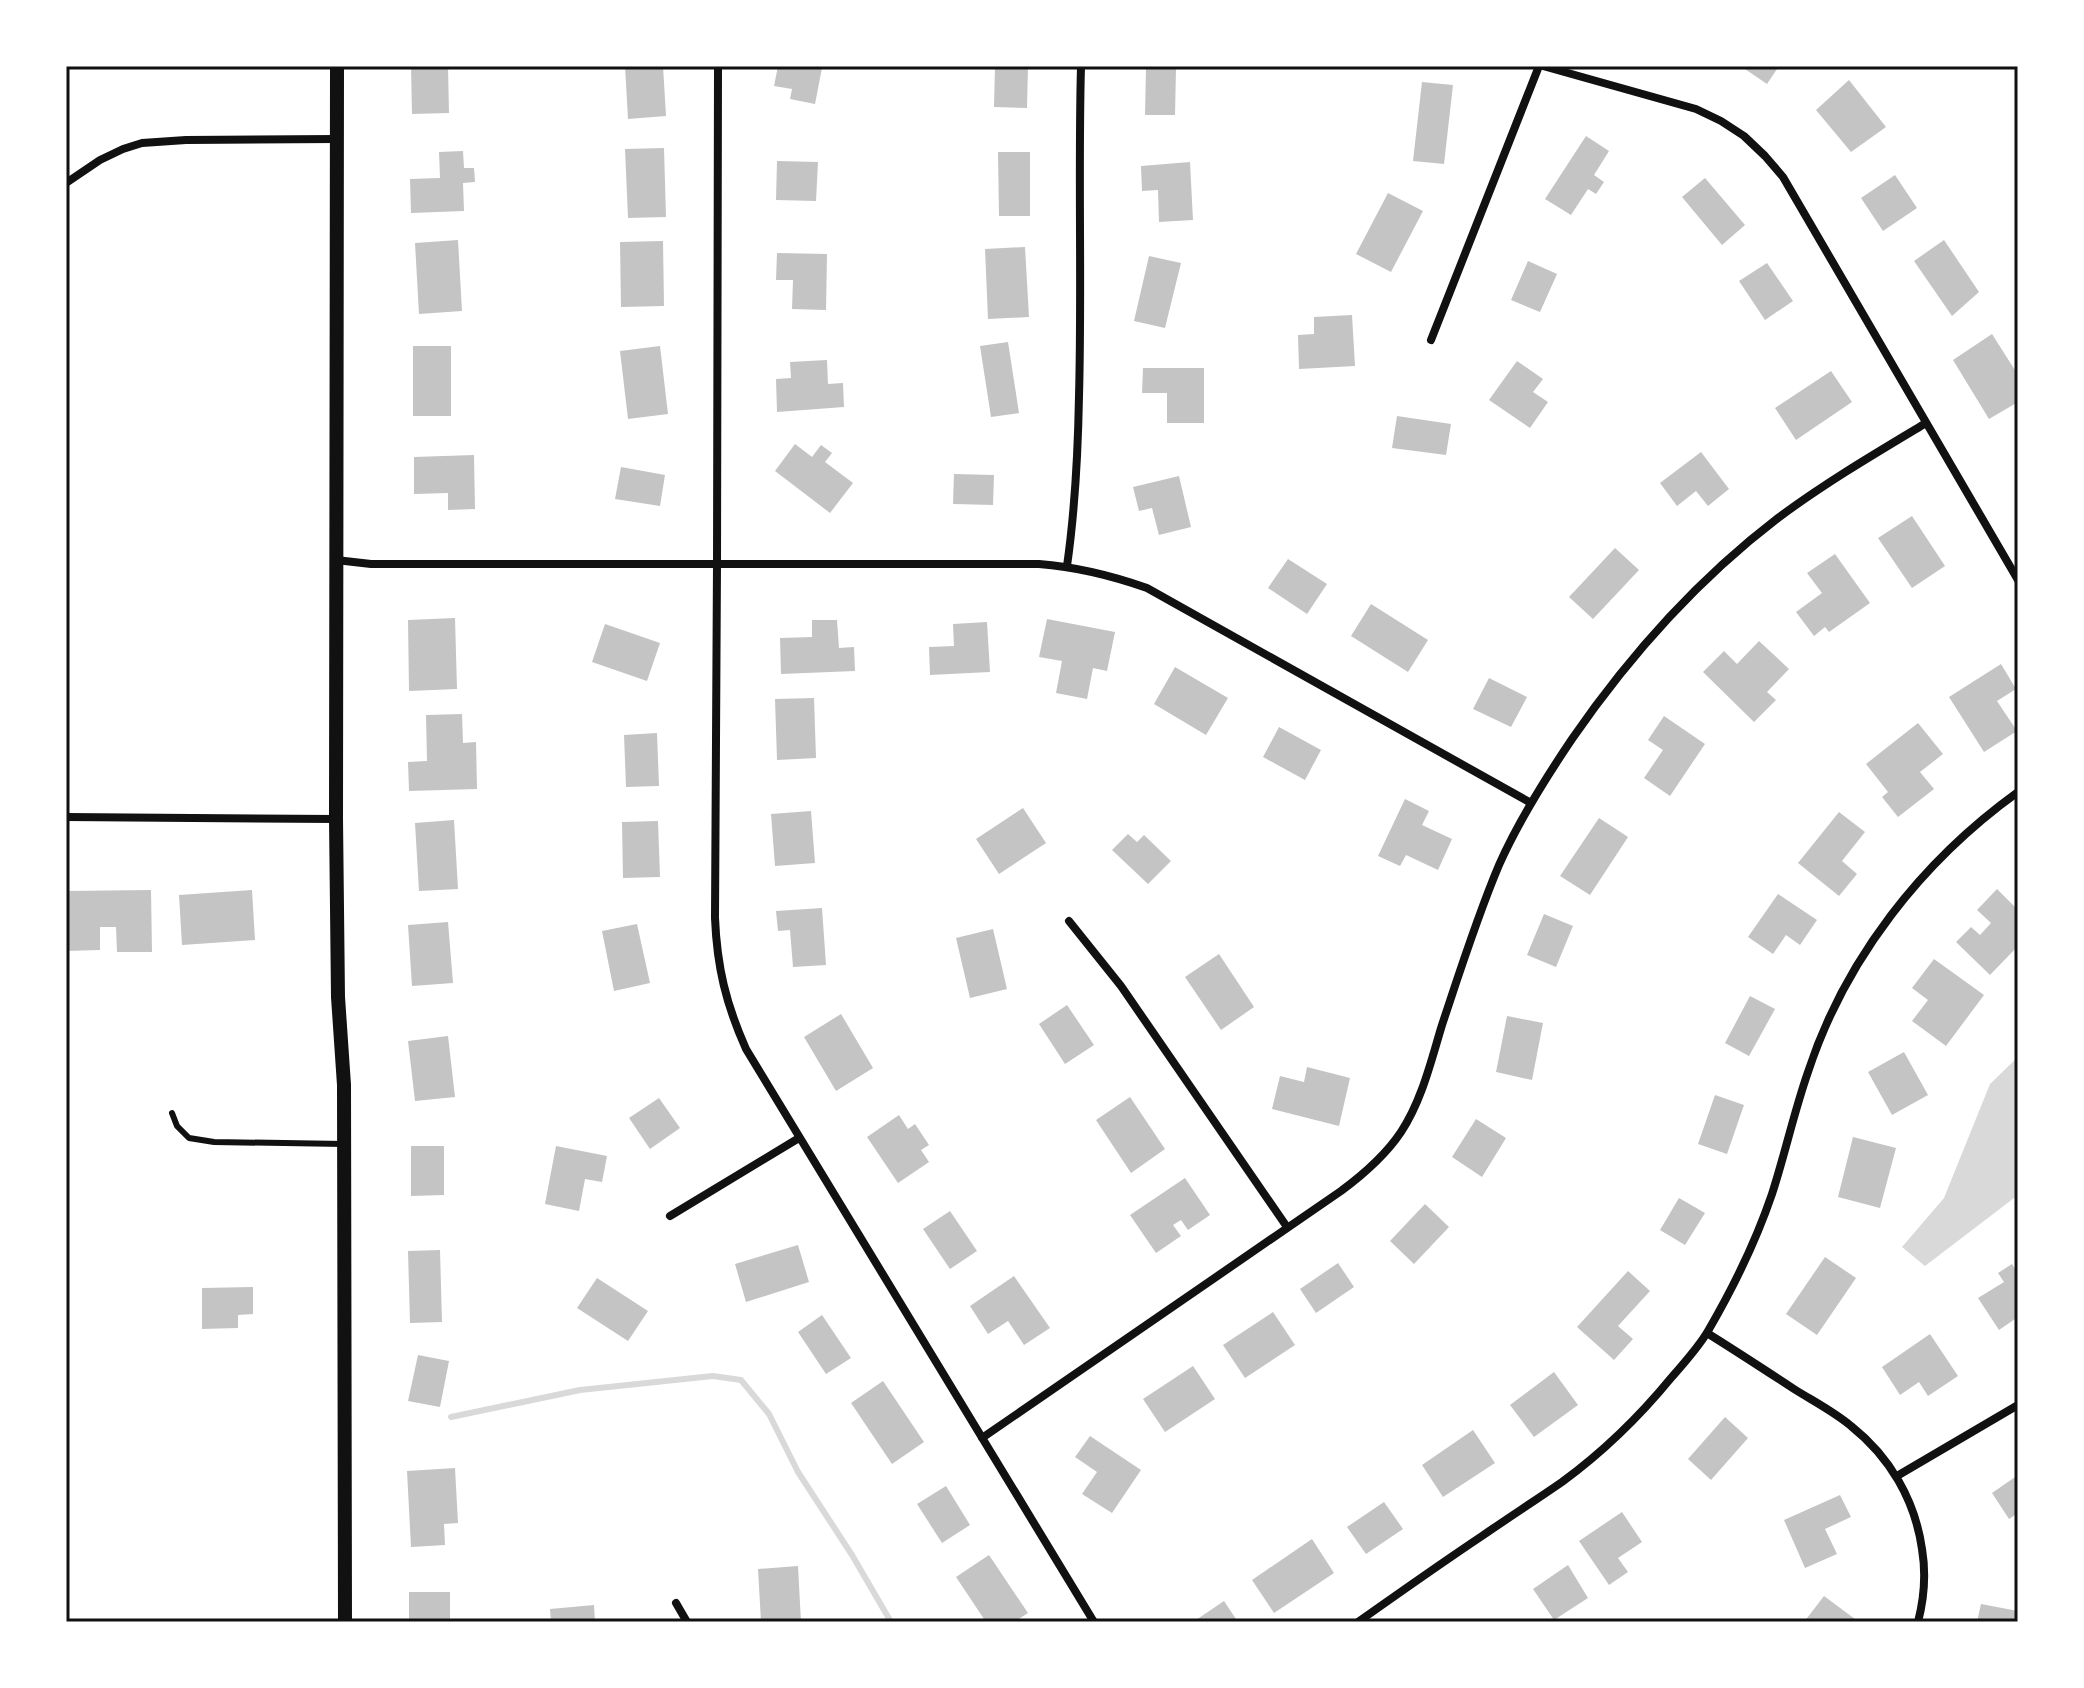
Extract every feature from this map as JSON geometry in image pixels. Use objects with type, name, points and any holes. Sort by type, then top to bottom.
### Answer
[{"type":"street","points":[[337,66],[336,819],[338,997],[344,1085],[345,1622]]},
{"type":"street","points":[[718,66],[715,902],[716,952],[722,986],[746,1049],[1094,1622]]},
{"type":"street","points":[[1067,566],[1078,441],[1081,66]]},
{"type":"street","points":[[1431,340],[1541,66],[1696,109],[1744,136],[1783,177],[2018,580]]},
{"type":"street","points":[[66,183],[100,160],[142,143],[337,139]]},
{"type":"street","points":[[982,1438],[1364,1174],[1384,1153],[1402,1130],[1419,1096],[1470,937],[1500,863],[1531,803],[1596,704],[1639,649],[1684,600],[1737,552],[1779,517],[1858,463],[1926,423]]},
{"type":"street","points":[[336,560],[371,564],[1039,564],[1107,574],[1147,588],[1531,803]]},
{"type":"street","points":[[1358,1622],[1563,1481],[1604,1448],[1649,1405],[1707,1333],[1749,1252],[1771,1196],[1808,1071],[1847,983],[1884,925],[1923,877],[1986,816],[2018,792]]},
{"type":"street","points":[[66,817],[336,819]]},
{"type":"street","points":[[1069,921],[1121,986],[1287,1227]]},
{"type":"street","points":[[670,1216],[799,1138]]},
{"type":"street","points":[[1707,1333],[1852,1426],[1879,1452],[1897,1476],[1920,1532],[1924,1560],[1918,1622]]},
{"type":"street","points":[[1897,1476],[2018,1405]]},
{"type":"street","points":[[676,1603],[687,1622]]},
{"type":"lane","points":[[172,1113],[177,1126],[189,1138],[214,1142],[344,1144]]},
{"type":"shaded area","points":[[2018,1057],[2018,1195],[1925,1266],[1902,1247],[1944,1198],[1990,1084]]},
{"type":"building","points":[[411,66],[448,66],[449,113],[412,114]]},
{"type":"building","points":[[625,66],[663,66],[666,116],[628,119]]},
{"type":"building","points":[[778,66],[822,68],[815,104],[790,99],[792,89],[774,86]]},
{"type":"building","points":[[995,66],[1028,66],[1027,108],[994,107]]},
{"type":"building","points":[[1747,66],[1779,66],[1767,84],[1745,69]]},
{"type":"building","points":[[1146,67],[1176,68],[1175,115],[1145,115]]},
{"type":"building","points":[[1849,80],[1886,127],[1851,152],[1816,110]]},
{"type":"building","points":[[1422,82],[1453,85],[1444,164],[1413,161]]},
{"type":"building","points":[[1586,136],[1609,151],[1594,175],[1604,182],[1596,194],[1588,189],[1571,215],[1545,199]]},
{"type":"building","points":[[664,148],[666,217],[628,218],[625,149]]},
{"type":"building","points":[[463,151],[464,168],[474,168],[475,182],[463,183],[464,211],[411,213],[410,179],[440,178],[439,152]]},
{"type":"building","points":[[998,152],[1030,152],[1030,216],[999,216]]},
{"type":"building","points":[[777,161],[818,162],[816,201],[776,200]]},
{"type":"building","points":[[1190,162],[1193,220],[1159,222],[1158,190],[1142,191],[1141,166]]},
{"type":"building","points":[[1895,175],[1917,208],[1883,231],[1861,198]]},
{"type":"building","points":[[1705,178],[1745,225],[1722,245],[1682,197]]},
{"type":"building","points":[[1388,193],[1423,211],[1391,272],[1356,254]]},
{"type":"building","points":[[458,240],[462,311],[419,314],[415,243]]},
{"type":"building","points":[[1944,240],[1979,292],[1952,316],[1914,261]]},
{"type":"building","points":[[663,241],[664,306],[621,307],[620,242]]},
{"type":"building","points":[[1025,247],[1029,317],[988,319],[985,249]]},
{"type":"building","points":[[777,253],[827,254],[826,310],[792,309],[793,280],[776,280]]},
{"type":"building","points":[[1149,256],[1181,263],[1165,328],[1134,321]]},
{"type":"building","points":[[1528,261],[1557,274],[1540,312],[1511,300]]},
{"type":"building","points":[[1767,263],[1793,301],[1765,320],[1739,281]]},
{"type":"building","points":[[1352,315],[1355,366],[1299,369],[1298,335],[1314,334],[1314,317]]},
{"type":"building","points":[[1992,334],[2018,375],[2018,402],[1989,419],[1953,360]]},
{"type":"building","points":[[1008,342],[1019,413],[991,417],[980,346]]},
{"type":"building","points":[[413,346],[451,346],[451,416],[413,416]]},
{"type":"building","points":[[660,346],[668,414],[628,419],[620,351]]},
{"type":"building","points":[[827,360],[828,384],[843,383],[844,407],[777,412],[776,379],[791,378],[790,362]]},
{"type":"building","points":[[1517,361],[1543,379],[1533,392],[1548,402],[1530,428],[1489,400]]},
{"type":"building","points":[[1143,368],[1204,368],[1204,423],[1167,423],[1167,393],[1142,393]]},
{"type":"building","points":[[1831,371],[1852,402],[1796,440],[1775,408]]},
{"type":"building","points":[[1397,416],[1451,424],[1446,455],[1392,448]]},
{"type":"building","points":[[795,444],[812,457],[821,445],[832,453],[825,462],[853,483],[830,513],[775,471]]},
{"type":"building","points":[[1701,452],[1729,489],[1708,506],[1696,491],[1677,506],[1660,483]]},
{"type":"building","points":[[474,455],[475,509],[448,510],[448,493],[414,494],[414,457]]},
{"type":"building","points":[[621,467],[665,475],[660,506],[615,499]]},
{"type":"building","points":[[954,474],[994,475],[993,505],[953,504]]},
{"type":"building","points":[[1179,476],[1191,527],[1159,535],[1152,508],[1139,511],[1133,487]]},
{"type":"building","points":[[1912,516],[1945,566],[1912,588],[1878,538]]},
{"type":"building","points":[[1615,548],[1639,570],[1593,619],[1569,597]]},
{"type":"building","points":[[1835,554],[1870,603],[1829,632],[1825,627],[1814,636],[1796,612],[1822,593],[1807,573]]},
{"type":"building","points":[[1288,559],[1327,584],[1307,614],[1268,588]]},
{"type":"building","points":[[1371,604],[1428,640],[1408,672],[1351,636]]},
{"type":"building","points":[[455,618],[457,689],[409,691],[408,620]]},
{"type":"building","points":[[1047,619],[1115,632],[1107,671],[1093,668],[1087,699],[1056,693],[1062,661],[1039,657]]},
{"type":"building","points":[[812,620],[837,620],[839,648],[854,647],[855,671],[781,674],[780,638],[812,637]]},
{"type":"building","points":[[987,622],[990,672],[930,675],[929,647],[954,646],[953,624]]},
{"type":"building","points":[[605,624],[660,643],[647,681],[592,662]]},
{"type":"building","points":[[1759,641],[1789,669],[1767,692],[1776,700],[1754,722],[1703,672],[1724,651],[1737,664]]},
{"type":"building","points":[[2001,664],[2016,689],[1997,701],[2017,731],[1984,752],[1949,697]]},
{"type":"building","points":[[1175,667],[1228,698],[1206,735],[1154,704]]},
{"type":"building","points":[[1489,678],[1527,697],[1511,727],[1473,709]]},
{"type":"building","points":[[814,698],[816,758],[777,760],[775,699]]},
{"type":"building","points":[[462,714],[463,743],[476,742],[477,789],[409,791],[408,762],[427,761],[426,715]]},
{"type":"building","points":[[1664,716],[1705,744],[1670,796],[1644,778],[1663,750],[1648,740]]},
{"type":"building","points":[[1918,723],[1943,754],[1920,772],[1934,789],[1898,817],[1882,797],[1888,792],[1866,764]]},
{"type":"building","points":[[1279,727],[1321,750],[1305,780],[1263,757]]},
{"type":"building","points":[[657,733],[659,786],[626,787],[624,735]]},
{"type":"building","points":[[1405,799],[1429,811],[1422,825],[1452,839],[1438,870],[1406,855],[1400,866],[1378,856]]},
{"type":"building","points":[[1023,808],[1046,843],[999,874],[976,839]]},
{"type":"building","points":[[811,811],[815,863],[775,866],[771,814]]},
{"type":"building","points":[[1839,812],[1865,832],[1842,861],[1857,874],[1839,896],[1798,863]]},
{"type":"building","points":[[1599,818],[1628,837],[1590,895],[1560,876]]},
{"type":"building","points":[[454,820],[458,889],[419,891],[415,823]]},
{"type":"building","points":[[658,821],[660,877],[623,878],[622,822]]},
{"type":"building","points":[[1128,834],[1137,842],[1144,835],[1171,861],[1148,884],[1112,850]]},
{"type":"building","points":[[1997,889],[2018,910],[2018,946],[1990,975],[1956,942],[1971,927],[1980,935],[1991,923],[1977,910]]},
{"type":"building","points":[[151,890],[152,952],[117,952],[116,927],[100,927],[100,950],[66,951],[66,891]]},
{"type":"building","points":[[252,890],[255,940],[182,945],[179,895]]},
{"type":"building","points":[[1778,894],[1817,920],[1800,945],[1786,935],[1773,954],[1748,937]]},
{"type":"building","points":[[822,908],[826,965],[793,967],[790,930],[778,931],[776,911]]},
{"type":"building","points":[[1544,914],[1573,926],[1556,967],[1527,955]]},
{"type":"building","points":[[448,922],[453,983],[412,986],[408,925]]},
{"type":"building","points":[[637,924],[650,983],[614,991],[602,931]]},
{"type":"building","points":[[993,929],[1007,989],[970,998],[956,938]]},
{"type":"building","points":[[1219,954],[1254,1007],[1221,1030],[1185,977]]},
{"type":"building","points":[[1934,959],[1984,995],[1946,1046],[1912,1021],[1928,1000],[1912,988]]},
{"type":"building","points":[[1750,996],[1775,1009],[1749,1056],[1725,1043]]},
{"type":"building","points":[[1067,1005],[1094,1045],[1065,1064],[1039,1024]]},
{"type":"building","points":[[841,1014],[873,1068],[836,1091],[804,1037]]},
{"type":"building","points":[[1507,1016],[1543,1023],[1532,1080],[1496,1072]]},
{"type":"building","points":[[448,1036],[455,1097],[415,1101],[408,1041]]},
{"type":"building","points":[[1904,1052],[1928,1095],[1892,1115],[1868,1072]]},
{"type":"building","points":[[1307,1067],[1350,1078],[1339,1126],[1272,1109],[1280,1076],[1304,1082]]},
{"type":"building","points":[[1715,1095],[1744,1105],[1727,1154],[1698,1144]]},
{"type":"building","points":[[1130,1097],[1165,1149],[1131,1173],[1096,1120]]},
{"type":"building","points":[[659,1098],[680,1128],[650,1149],[629,1118]]},
{"type":"building","points":[[899,1115],[908,1129],[915,1124],[929,1145],[921,1150],[929,1162],[898,1183],[867,1137]]},
{"type":"building","points":[[1476,1119],[1506,1138],[1482,1177],[1452,1157]]},
{"type":"building","points":[[1853,1137],[1896,1148],[1880,1208],[1838,1197]]},
{"type":"building","points":[[411,1146],[444,1146],[444,1195],[411,1196]]},
{"type":"building","points":[[556,1146],[607,1156],[602,1182],[585,1179],[579,1211],[545,1204]]},
{"type":"building","points":[[1185,1178],[1210,1215],[1188,1230],[1181,1220],[1173,1225],[1181,1236],[1156,1253],[1130,1215]]},
{"type":"building","points":[[1679,1198],[1705,1213],[1685,1245],[1660,1230]]},
{"type":"building","points":[[1425,1204],[1449,1227],[1414,1264],[1390,1241]]},
{"type":"building","points":[[950,1211],[977,1251],[950,1269],[923,1229]]},
{"type":"building","points":[[798,1245],[809,1282],[746,1302],[735,1264]]},
{"type":"building","points":[[440,1250],[442,1322],[410,1323],[408,1251]]},
{"type":"building","points":[[1825,1257],[1856,1278],[1817,1335],[1786,1314]]},
{"type":"building","points":[[1338,1263],[1354,1287],[1316,1313],[1300,1289]]},
{"type":"building","points":[[2012,1264],[2018,1274],[2018,1317],[1999,1330],[1978,1298],[2004,1282],[1998,1273]]},
{"type":"building","points":[[1628,1271],[1650,1291],[1618,1326],[1633,1339],[1614,1360],[1577,1327]]},
{"type":"building","points":[[1014,1276],[1050,1328],[1024,1345],[1008,1321],[988,1334],[970,1306]]},
{"type":"building","points":[[597,1278],[648,1311],[628,1341],[577,1308]]},
{"type":"building","points":[[253,1287],[253,1314],[238,1315],[238,1328],[202,1329],[202,1288]]},
{"type":"building","points":[[1273,1312],[1295,1345],[1245,1378],[1223,1345]]},
{"type":"building","points":[[822,1315],[851,1358],[826,1374],[798,1332]]},
{"type":"building","points":[[1930,1334],[1958,1376],[1928,1396],[1919,1382],[1900,1395],[1882,1367]]},
{"type":"building","points":[[418,1355],[449,1361],[440,1407],[408,1401]]},
{"type":"building","points":[[1193,1366],[1215,1399],[1165,1432],[1143,1399]]},
{"type":"building","points":[[1554,1372],[1578,1405],[1534,1437],[1510,1405]]},
{"type":"building","points":[[883,1381],[924,1442],[892,1464],[851,1403]]},
{"type":"building","points":[[1725,1417],[1748,1438],[1711,1480],[1688,1459]]},
{"type":"building","points":[[1473,1430],[1495,1463],[1443,1497],[1422,1465]]},
{"type":"building","points":[[1090,1436],[1141,1470],[1112,1513],[1082,1494],[1097,1472],[1075,1457]]},
{"type":"building","points":[[455,1468],[458,1523],[444,1524],[445,1545],[411,1547],[407,1471]]},
{"type":"building","points":[[2018,1475],[2018,1513],[2009,1519],[1992,1493]]},
{"type":"building","points":[[946,1486],[970,1525],[942,1543],[917,1504]]},
{"type":"building","points":[[1840,1495],[1851,1517],[1825,1529],[1837,1554],[1805,1568],[1784,1520]]},
{"type":"building","points":[[1384,1502],[1403,1529],[1366,1554],[1347,1527]]},
{"type":"building","points":[[1622,1512],[1642,1542],[1618,1558],[1628,1572],[1609,1585],[1579,1541]]},
{"type":"building","points":[[1312,1539],[1334,1573],[1274,1613],[1252,1580]]},
{"type":"building","points":[[989,1555],[1028,1613],[1014,1622],[986,1622],[956,1577]]},
{"type":"building","points":[[1568,1565],[1588,1598],[1554,1620],[1533,1589]]},
{"type":"building","points":[[798,1566],[801,1622],[761,1622],[758,1569]]},
{"type":"building","points":[[409,1592],[450,1592],[450,1622],[409,1622]]},
{"type":"building","points":[[1824,1596],[1859,1622],[1804,1622]]},
{"type":"building","points":[[1224,1601],[1238,1622],[1193,1622]]},
{"type":"building","points":[[1981,1604],[2018,1611],[2018,1622],[1977,1622]]},
{"type":"building","points":[[594,1605],[595,1622],[551,1622],[550,1609]]},
{"type":"waterway","points":[[451,1417],[580,1390],[713,1376],[741,1380],[769,1414],[798,1472],[891,1622]]}]
